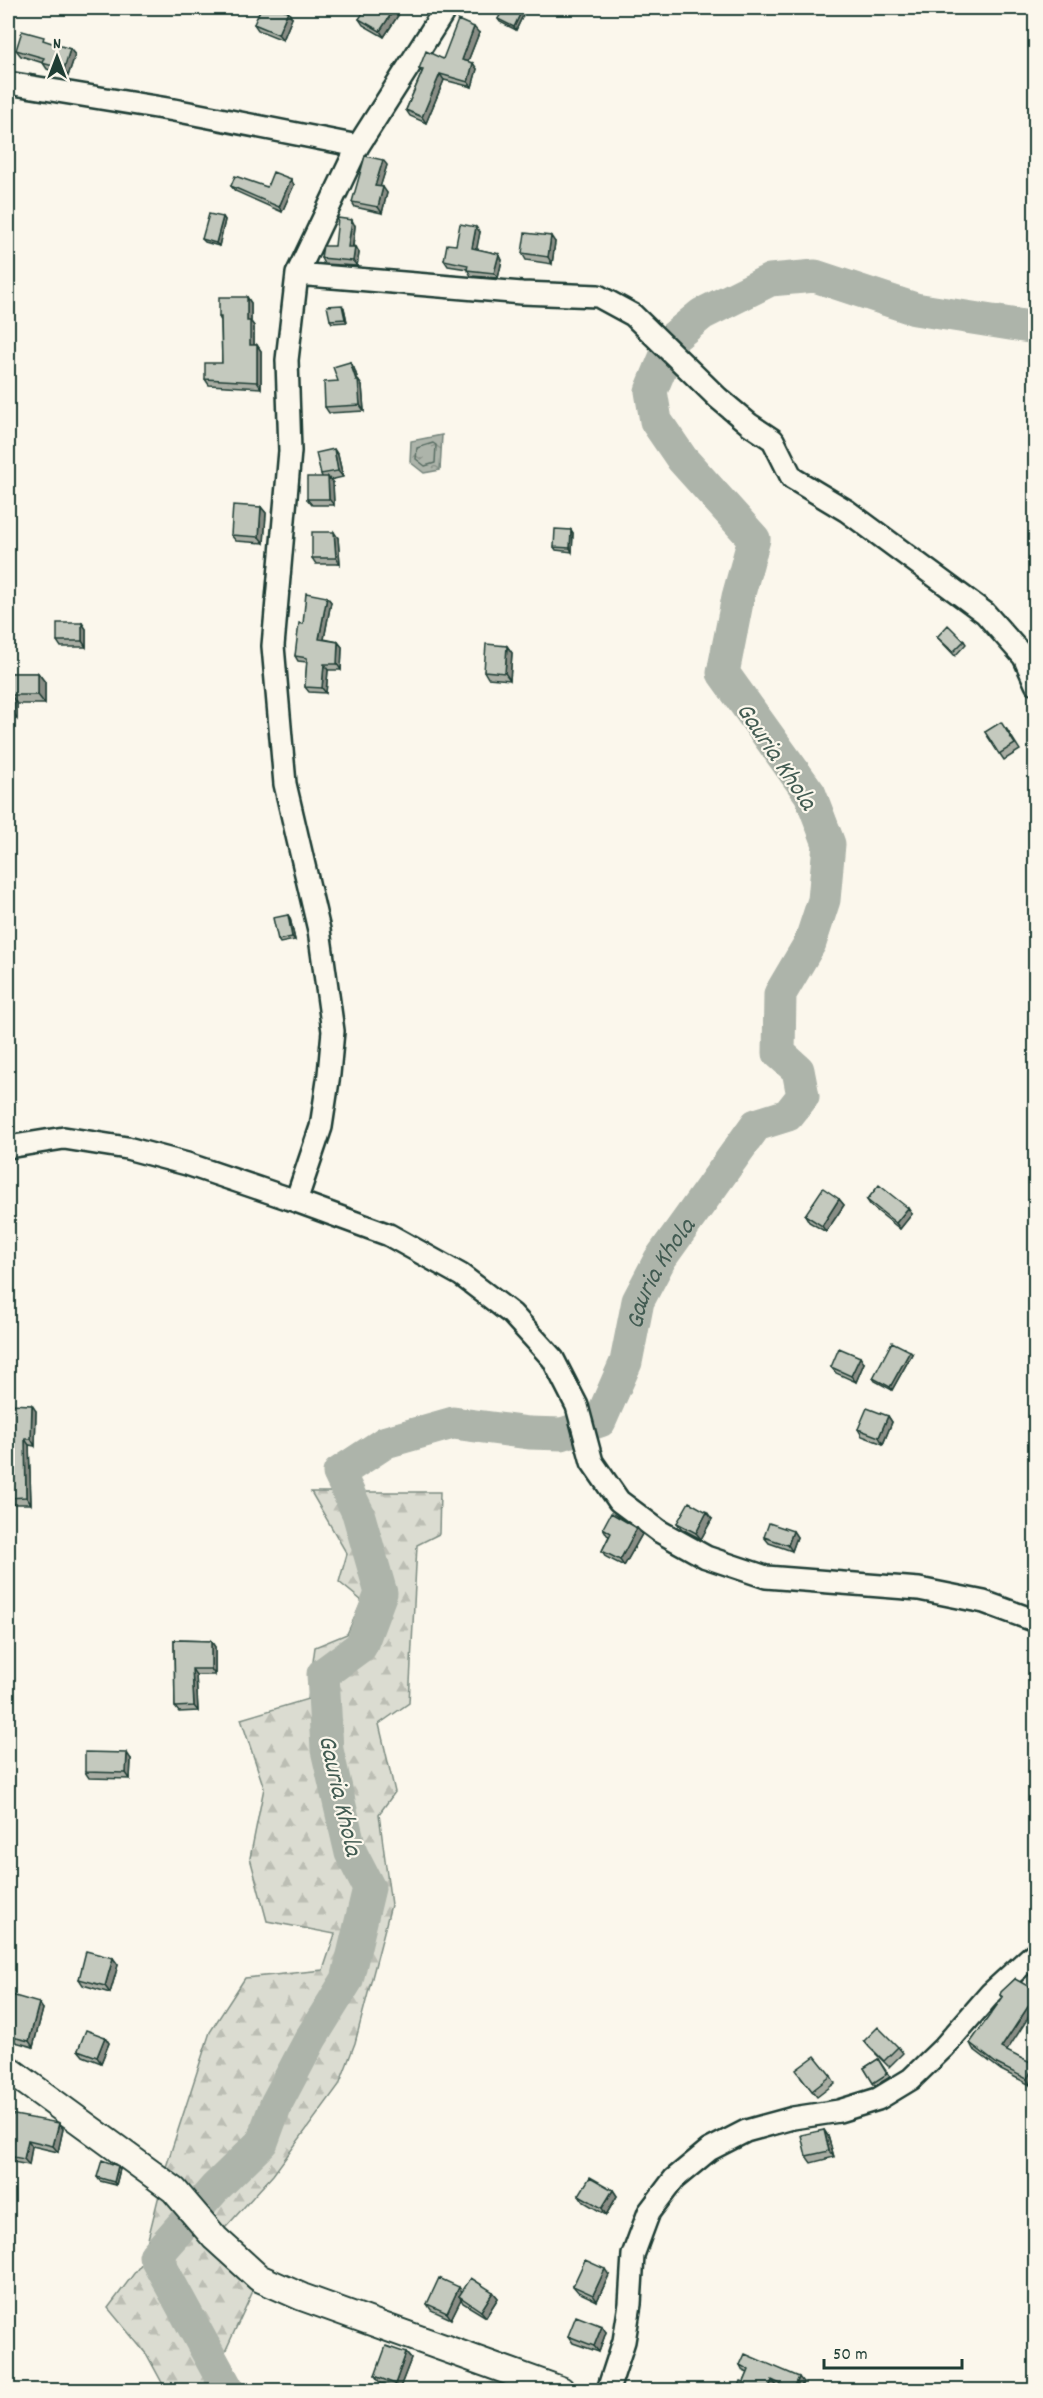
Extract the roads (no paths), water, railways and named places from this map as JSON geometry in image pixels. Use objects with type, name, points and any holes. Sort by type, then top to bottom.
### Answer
[{"type":"street","points":[[296,1201],[321,1127],[333,1031],[319,930],[285,784],[273,646],[290,451],[287,360],[297,274],[358,146],[446,8]]},
{"type":"street","points":[[8,84],[174,110],[358,146]]},
{"type":"street","points":[[297,274],[522,293],[598,297],[633,315],[718,398],[749,424],[773,440],[792,478],[847,511],[985,613],[1024,657],[1035,684]]},
{"type":"street","points":[[8,1147],[64,1138],[127,1148],[187,1164],[389,1235],[461,1275],[512,1314],[553,1359],[577,1406],[591,1462],[619,1501],[659,1531],[706,1557],[766,1577],[919,1589],[984,1602],[1035,1621]]},
{"type":"street","points":[[609,2391],[624,2342],[630,2304],[633,2255],[649,2212],[674,2179],[709,2150],[746,2131],[793,2118],[839,2111],[878,2099],[912,2079],[944,2047],[991,1993],[1035,1952]]},
{"type":"street","points":[[8,2069],[174,2190],[215,2238],[259,2278],[333,2309],[561,2391]]},
{"type":"water","points":[[442,435],[440,470],[424,473],[410,462],[411,441]]},
{"type":"waterway","name":"Gauria Khola","points":[[228,2390],[155,2256],[216,2187],[262,2142],[276,2104],[311,2038],[347,1980],[369,1888],[351,1853],[327,1750],[323,1674],[361,1646],[381,1593],[358,1513],[339,1473],[386,1442],[453,1423],[529,1433],[562,1434],[600,1421],[626,1362],[638,1301],[660,1259],[756,1125],[788,1115],[803,1096],[798,1070],[779,1053],[780,994],[810,943],[824,900],[829,844],[810,794],[723,673],[738,597],[754,539],[682,459],[656,421],[651,391],[673,338],[702,314],[770,280],[815,276],[915,309],[1036,328]]}]
